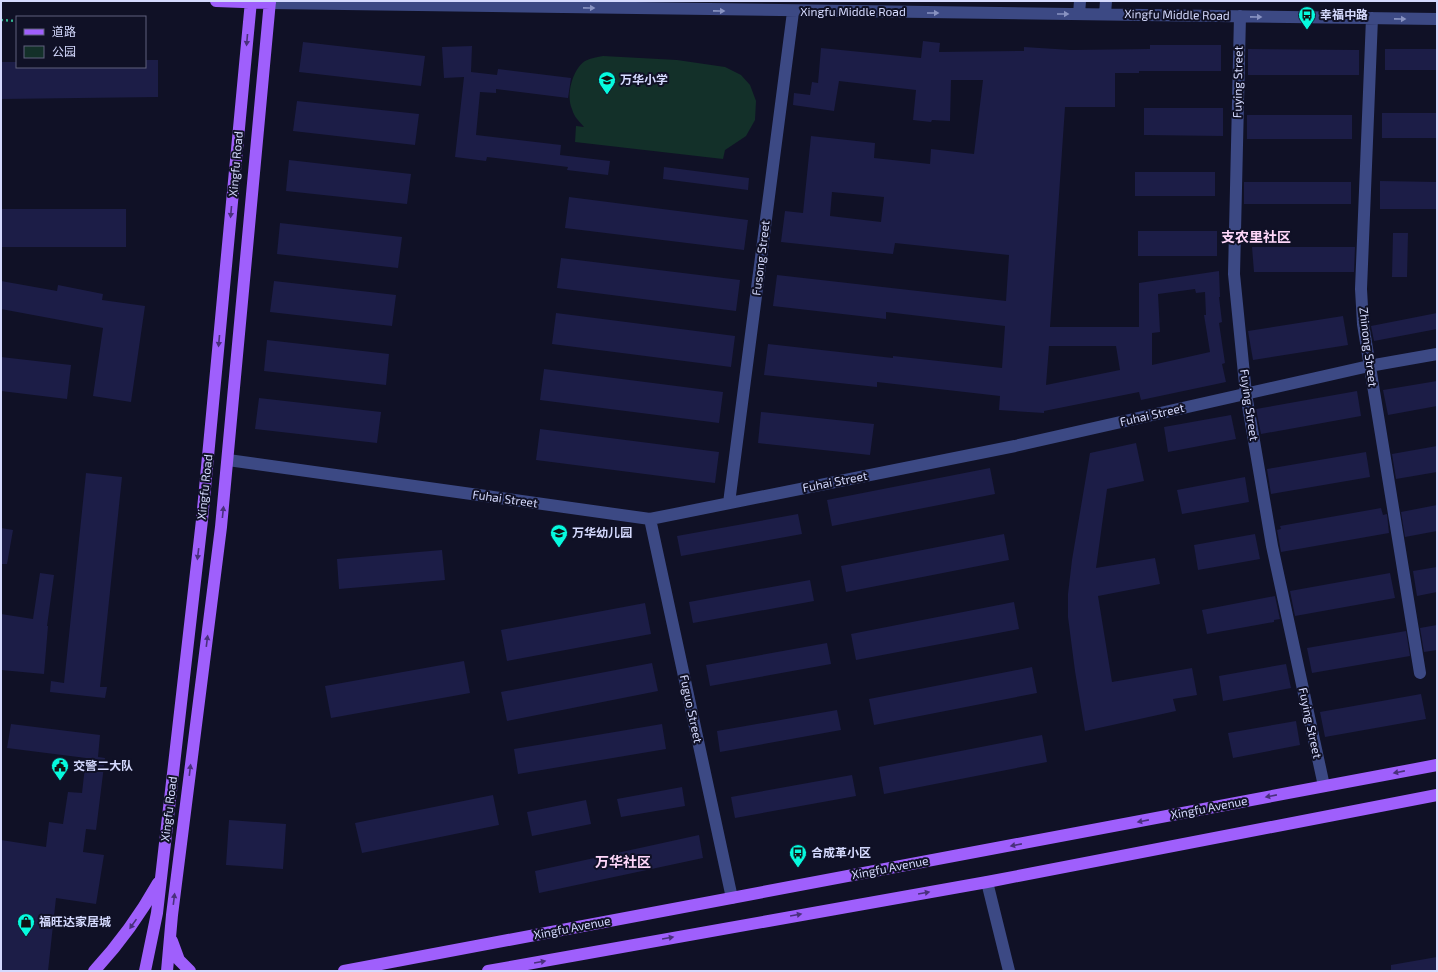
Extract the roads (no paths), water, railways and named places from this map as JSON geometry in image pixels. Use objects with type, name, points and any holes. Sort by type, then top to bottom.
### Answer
[{"type":"main road","points":[[216,1],[270,2]]},
{"type":"main road","name":"Xingfu Road","points":[[145,971],[157,913],[202,520],[251,1]]},
{"type":"main road","name":"Xingfu Road","points":[[167,971],[221,527],[270,2]]},
{"type":"main road","name":"Xingfu Avenue","points":[[344,971],[1437,765]]},
{"type":"main road","points":[[488,971],[987,882],[1437,795]]},
{"type":"main road","points":[[94,971],[122,941],[161,879]]},
{"type":"main road","points":[[170,938],[179,960],[190,971]]},
{"type":"street","points":[[1080,1],[1080,14]]},
{"type":"street","points":[[1105,14],[1106,1]]},
{"type":"street","name":"Xingfu Middle Road","points":[[270,2],[793,12],[1105,14],[1437,19]]},
{"type":"street","name":"Fusong Street","points":[[729,503],[793,12]]},
{"type":"street","name":"Fuying Street","points":[[1240,16],[1234,274],[1246,394],[1272,546],[1324,786]]},
{"type":"street","name":"Zhinong Street","points":[[1372,18],[1361,290],[1363,324],[1420,673]]},
{"type":"street","name":"Fuhai Street","points":[[228,460],[650,520],[1015,446],[1369,366],[1437,354]]},
{"type":"street","name":"Fuguo Street","points":[[650,520],[732,898]]},
{"type":"street","points":[[987,882],[1009,971]]},
{"type":"place","name":"幸福中路","points":[[1307,30]]},
{"type":"place","name":"万华小学","points":[[607,95]]},
{"type":"place","name":"万华幼儿园","points":[[559,548]]},
{"type":"place","name":"交警二大队","points":[[60,781]]},
{"type":"place","name":"合成革小区","points":[[798,868]]},
{"type":"place","name":"福旺达家居城","points":[[26,937]]},
{"type":"district","name":"支农里社区","points":[[1256,237]]},
{"type":"district","name":"万华社区","points":[[623,862]]}]
